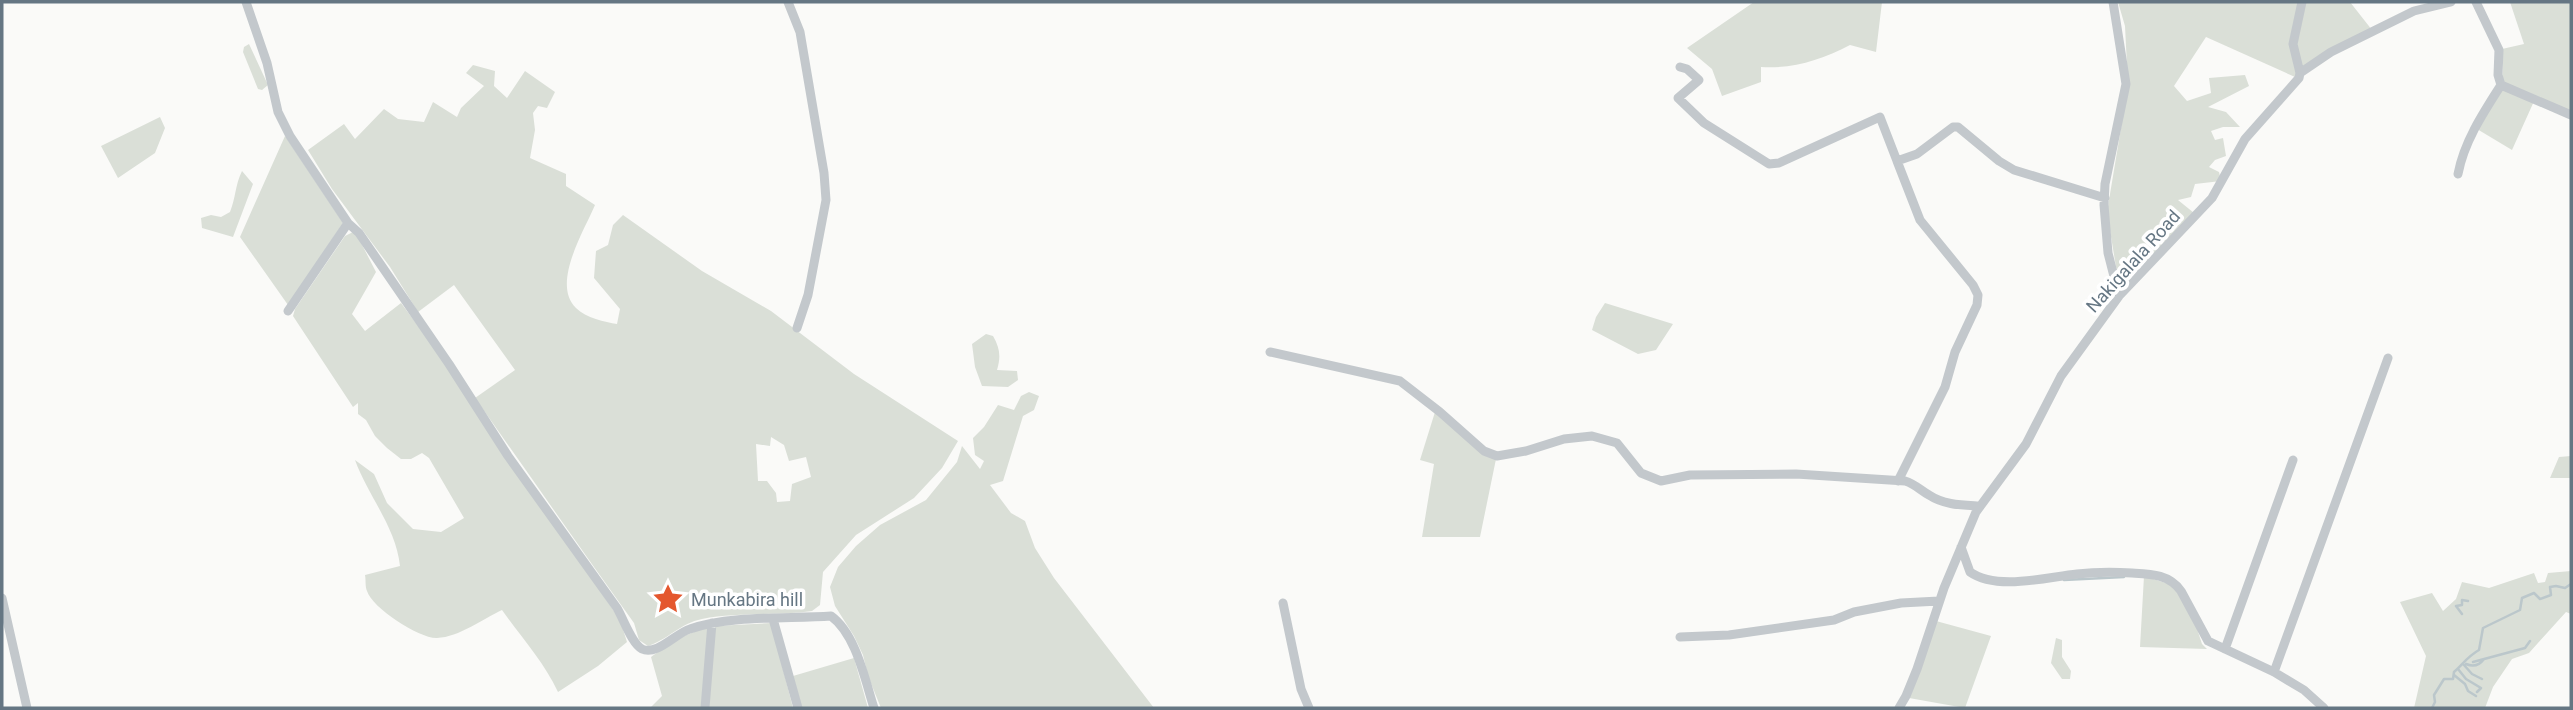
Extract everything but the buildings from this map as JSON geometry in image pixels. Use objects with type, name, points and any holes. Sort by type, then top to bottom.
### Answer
[{"type":"street","points":[[246,2],[267,63],[278,112],[290,136],[348,223],[359,233],[449,364],[508,456],[617,608],[633,642],[644,650],[656,650],[685,630],[712,622],[831,616],[841,623],[850,638],[873,708]]},
{"type":"street","points":[[788,2],[800,32],[824,173],[826,201],[808,295],[797,328]]},
{"type":"street","points":[[2113,2],[2126,74],[2126,90],[2107,174],[2105,198],[2108,253],[2119,296]]},
{"type":"street","points":[[2301,72],[2293,44],[2302,2]]},
{"type":"street","name":"Nakigalala Road","points":[[1899,708],[1917,669],[1939,601],[1979,506],[2026,444],[2058,382],[2119,296],[2212,198],[2245,139],[2300,78],[2301,72],[2331,52],[2414,12],[2451,2]]},
{"type":"street","points":[[2458,174],[2460,159],[2501,85],[2498,75],[2499,50],[2476,2]]},
{"type":"street","points":[[1680,67],[1687,69],[1699,80],[1678,98],[1681,103],[1704,123],[1769,164],[1779,163],[1880,117],[1920,220],[1973,285],[1978,295],[1977,305],[1955,352],[1945,387],[1898,481]]},
{"type":"street","points":[[2501,85],[2571,115]]},
{"type":"street","points":[[1897,161],[1917,154],[1953,127],[1958,127],[1998,161],[2014,170],[2105,198]]},
{"type":"street","points":[[288,311],[348,223]]},
{"type":"street","points":[[1270,352],[1400,381],[1484,451],[1497,456],[1526,451],[1564,439],[1592,436],[1617,443],[1641,474],[1661,481],[1690,475],[1796,474],[1898,481],[1914,484],[1941,501],[1979,506]]},
{"type":"street","points":[[2274,672],[2388,358]]},
{"type":"street","points":[[2225,649],[2293,460]]},
{"type":"street","points":[[1961,547],[1970,572],[1982,579],[2016,582],[2104,572],[2154,574],[2178,587],[2206,638],[2304,690],[2319,706]]},
{"type":"street","points":[[1949,576],[1970,572]]},
{"type":"street","points":[[2,598],[27,708]]},
{"type":"street","points":[[1679,637],[1729,635],[1834,620],[1854,612],[1901,603],[1939,601]]},
{"type":"street","points":[[1283,603],[1301,689],[1310,708]]},
{"type":"street","points":[[773,619],[798,708]]},
{"type":"street","points":[[705,708],[712,622]]},
{"type":"shaded area","points":[[1754,2],[1882,2],[1876,52],[1850,45],[1807,62],[1784,67],[1761,67],[1761,82],[1722,96],[1712,69],[1687,48]]},
{"type":"shaded area","points":[[2118,2],[2350,2],[2372,30],[2295,77],[2206,37],[2174,86],[2187,101],[2211,93],[2209,78],[2245,75],[2249,86],[2208,107],[2226,112],[2240,127],[2223,127],[2211,131],[2215,140],[2223,138],[2226,156],[2215,160],[2209,167],[2219,172],[2221,181],[2195,184],[2191,197],[2178,200],[2194,213],[2122,286],[2116,267],[2107,212],[2128,86],[2125,26]]},
{"type":"shaded area","points":[[2510,2],[2571,2],[2570,113],[2535,99],[2512,150],[2477,129],[2490,110],[2501,83],[2502,49],[2524,44]]},
{"type":"shaded area","points":[[249,44],[268,85],[262,90],[258,89],[243,52],[244,47]]},
{"type":"shaded area","points":[[473,65],[495,71],[494,86],[507,98],[525,71],[555,92],[547,108],[538,106],[533,113],[535,130],[530,158],[566,174],[566,186],[595,205],[568,272],[569,298],[580,311],[596,319],[617,324],[620,309],[594,278],[596,251],[608,245],[613,225],[623,215],[702,271],[771,311],[854,374],[958,441],[942,468],[914,498],[856,535],[823,572],[820,605],[812,611],[702,619],[687,624],[648,646],[639,640],[634,623],[475,398],[515,370],[454,285],[418,312],[390,267],[332,189],[308,150],[344,124],[355,139],[384,109],[398,119],[424,122],[433,102],[457,117],[461,108],[484,86],[466,73]],"holes":[[[771,437],[784,445],[789,461],[806,457],[811,477],[792,484],[790,501],[777,502],[776,493],[767,481],[758,481],[756,444],[770,446]]]},
{"type":"shaded area","points":[[160,117],[165,128],[155,153],[118,178],[101,146]]},
{"type":"shaded area","points":[[285,136],[343,223],[288,305],[240,237]]},
{"type":"shaded area","points":[[242,171],[253,184],[233,237],[202,228],[201,218],[211,215],[221,217],[230,212]]},
{"type":"shaded area","points":[[353,232],[376,272],[352,314],[365,331],[401,303],[442,358],[620,620],[627,642],[598,666],[558,692],[539,660],[502,610],[454,634],[429,637],[387,614],[367,591],[365,575],[400,566],[393,538],[355,460],[374,474],[387,503],[413,529],[441,532],[464,518],[429,458],[422,453],[411,459],[401,459],[375,436],[366,420],[358,414],[358,403],[353,407],[293,316],[295,309],[345,236]]},
{"type":"shaded area","points":[[1605,303],[1673,324],[1656,350],[1638,354],[1592,330]]},
{"type":"shaded area","points":[[986,334],[993,336],[998,349],[997,370],[1017,371],[1018,380],[1008,387],[982,386],[975,367],[972,344]]},
{"type":"shaded area","points":[[1029,392],[1039,396],[1034,410],[1023,416],[1003,481],[990,485],[1011,513],[1025,521],[1035,548],[1054,578],[1154,708],[881,708],[863,655],[835,606],[830,587],[838,567],[856,546],[880,525],[926,500],[957,462],[962,446],[980,469],[984,461],[975,455],[973,438],[984,427],[998,405],[1014,410],[1021,396]]},
{"type":"shaded area","points":[[1435,412],[1496,459],[1480,537],[1422,537],[1434,464],[1420,460]]},
{"type":"shaded area","points":[[2571,456],[2571,478],[2550,478],[2559,457]]},
{"type":"shaded area","points":[[2571,571],[2571,614],[2566,612],[2529,653],[2512,659],[2493,687],[2485,708],[2414,708],[2426,656],[2400,602],[2432,593],[2443,611],[2456,599],[2462,582],[2489,588],[2534,573],[2538,583],[2545,582],[2548,573]]},
{"type":"shaded area","points":[[2144,576],[2184,589],[2202,644],[2207,649],[2140,647]]},
{"type":"shaded area","points":[[1936,621],[1991,636],[1965,708],[1909,698]]},
{"type":"shaded area","points":[[771,623],[793,708],[709,708],[715,626]]},
{"type":"shaded area","points":[[709,626],[701,708],[650,708],[662,696],[651,657],[674,640]]},
{"type":"shaded area","points":[[2056,638],[2062,640],[2062,657],[2071,671],[2070,679],[2062,679],[2051,663]]},
{"type":"shaded area","points":[[854,658],[868,708],[802,708],[793,676]]},
{"type":"waterway","points":[[2064,580],[2124,577]]},
{"type":"waterway","points":[[2432,708],[2434,695],[2444,679],[2453,679],[2454,672],[2479,650],[2483,628],[2520,610],[2522,598],[2534,593],[2540,599],[2551,595],[2550,587],[2565,588],[2571,584]]},
{"type":"waterway","points":[[2462,614],[2456,606],[2462,605],[2462,600],[2468,601]]},
{"type":"waterway","points":[[2473,662],[2525,648],[2530,641]]},
{"type":"waterway","points":[[2466,664],[2476,665],[2484,659]]},
{"type":"waterway","points":[[2464,665],[2472,674],[2482,679]]},
{"type":"waterway","points":[[2458,669],[2466,679],[2481,688],[2477,692]]},
{"type":"waterway","points":[[2454,675],[2476,696]]},
{"type":"place","name":"Munkabira hill","points":[[668,599]]}]
